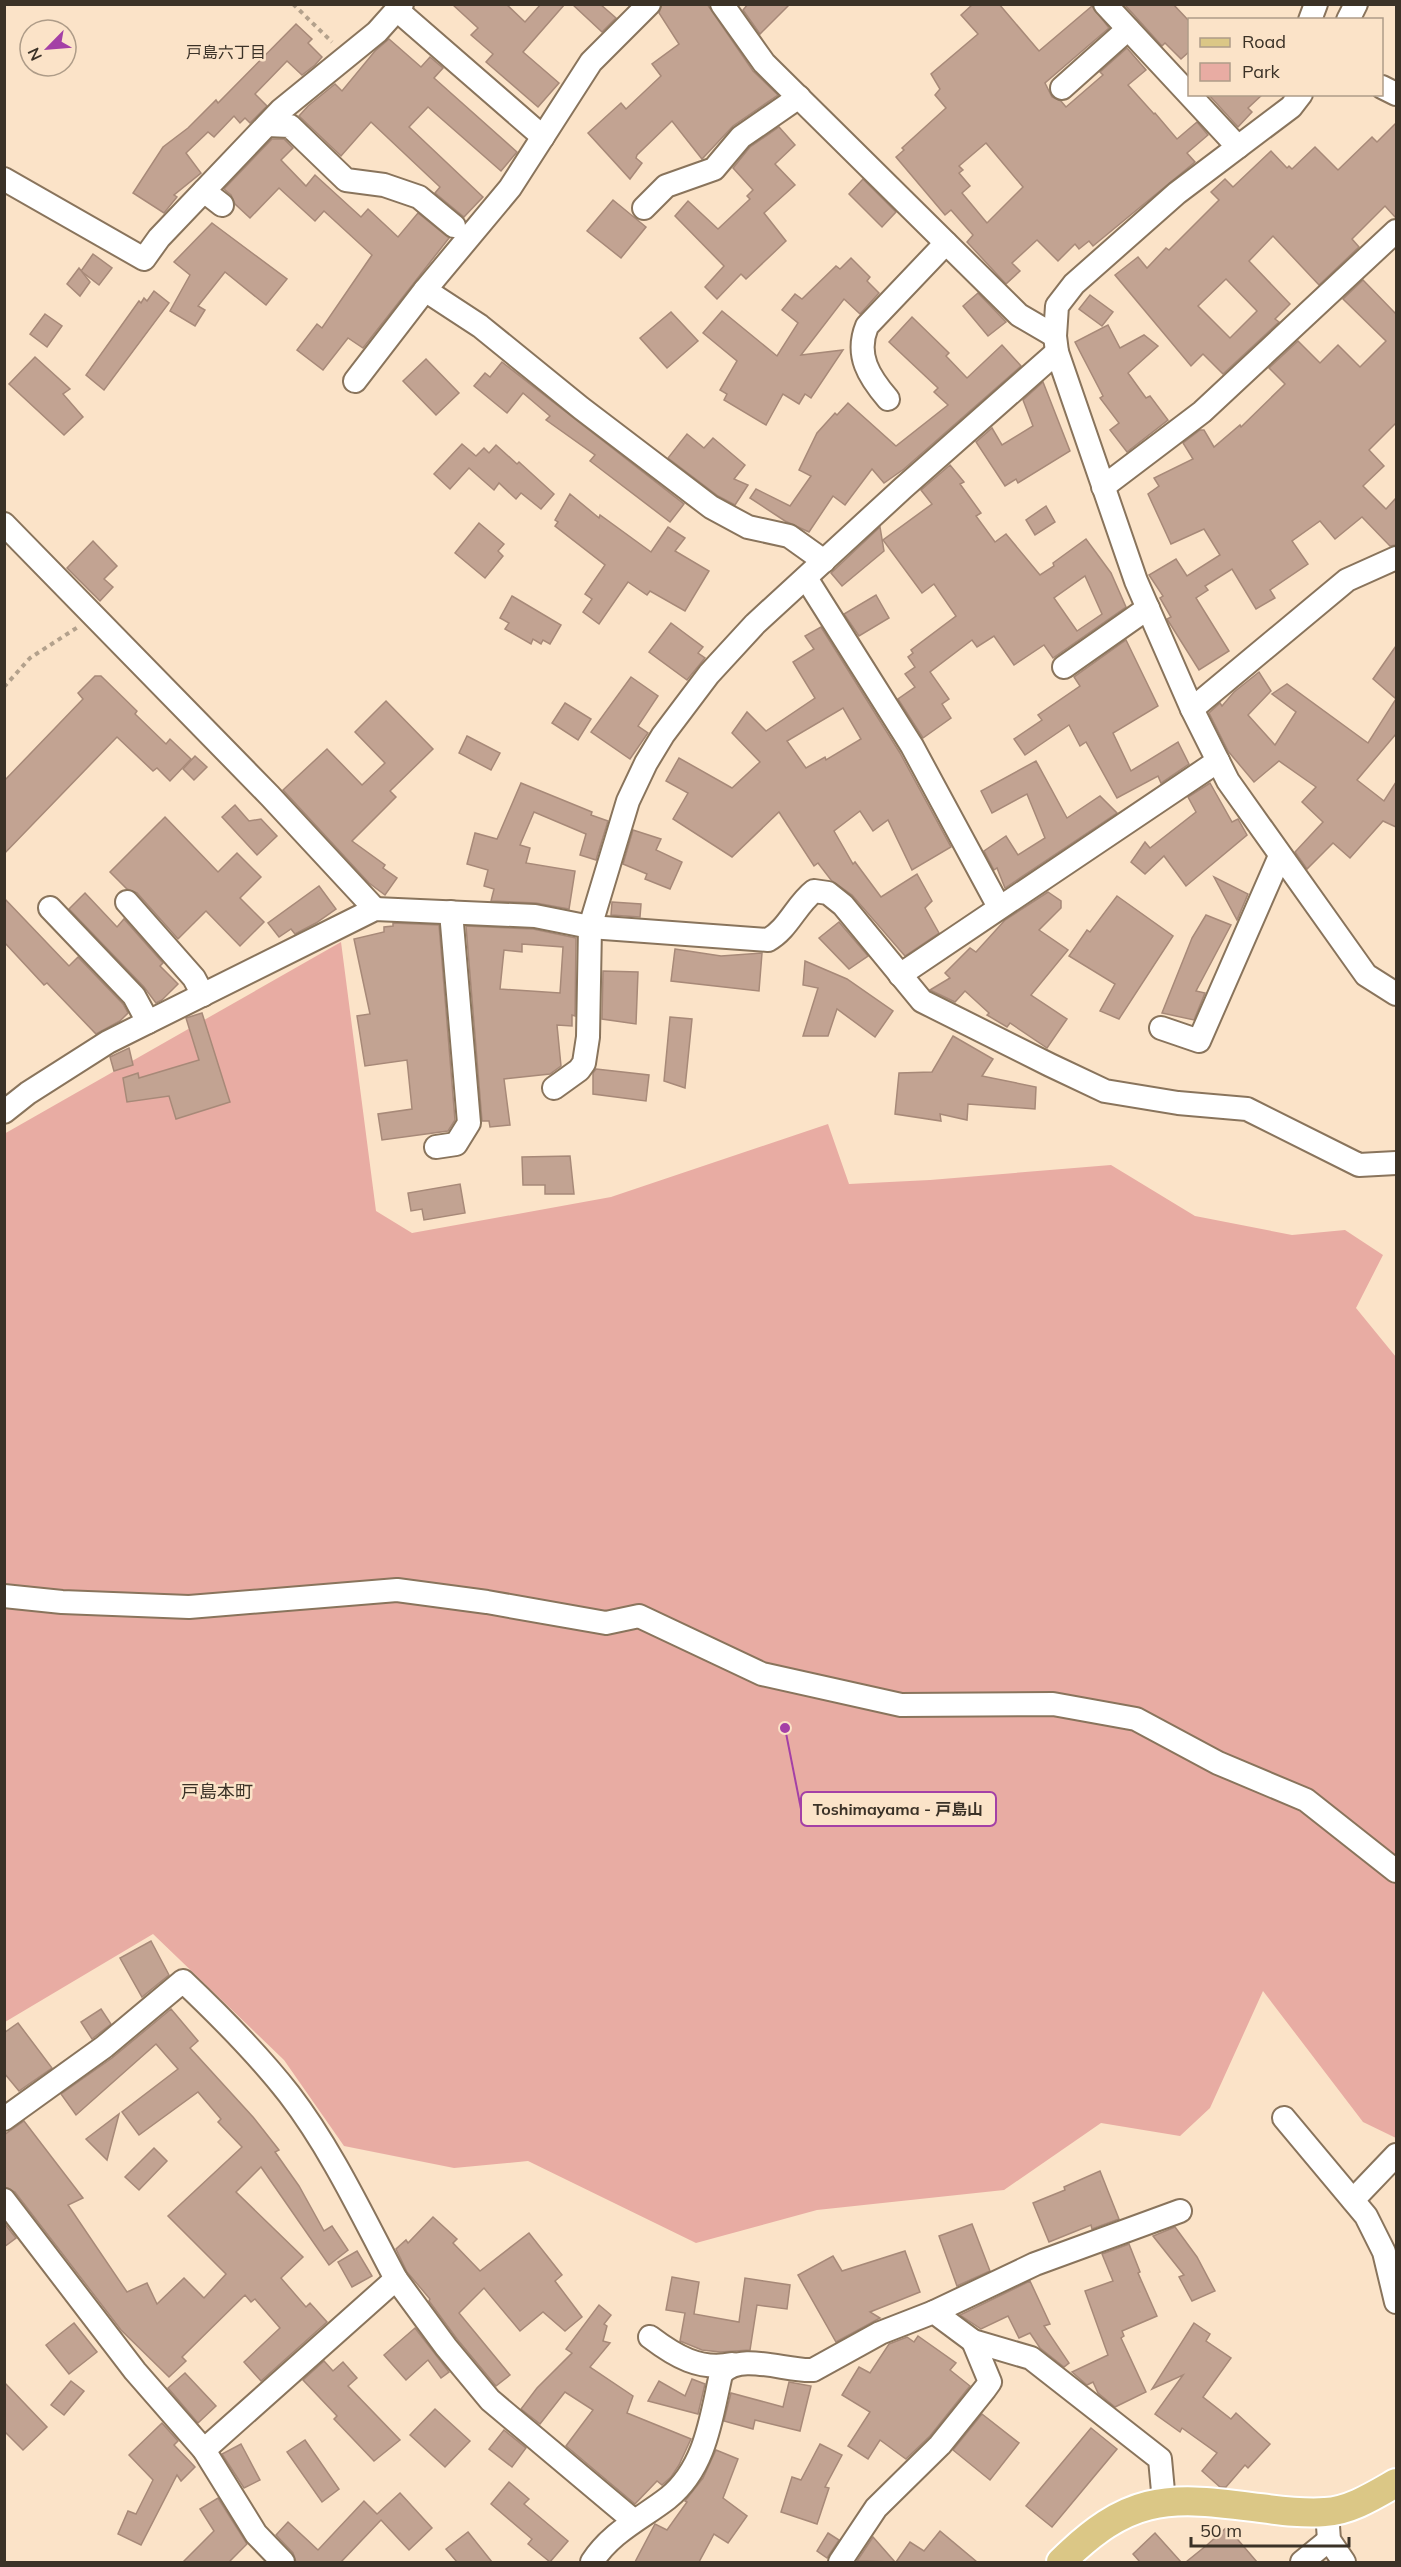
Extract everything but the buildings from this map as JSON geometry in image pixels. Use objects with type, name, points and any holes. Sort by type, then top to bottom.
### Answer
[{"type":"main road","points":[[1061,2562],[1099,2530],[1123,2514],[1154,2503],[1200,2501],[1291,2512],[1328,2526],[1351,2506],[1396,2483]]},
{"type":"street","points":[[355,381],[425,290],[510,188],[591,62],[649,4]]},
{"type":"street","points":[[722,4],[764,63],[1019,315],[1056,344]]},
{"type":"street","points":[[1105,4],[1128,29],[1182,73]]},
{"type":"street","points":[[1349,18],[1356,4]]},
{"type":"street","points":[[4,179],[144,259],[159,238],[213,198],[267,125],[282,110],[377,32],[400,7],[543,137]]},
{"type":"street","points":[[1062,88],[1128,29]]},
{"type":"street","points":[[1199,96],[1238,147]]},
{"type":"street","points":[[1270,123],[1280,96]]},
{"type":"street","points":[[1299,96],[1291,107],[1178,193],[1074,284],[1057,306],[1056,344],[1136,581],[1192,709],[1228,781],[1366,975],[1396,994]]},
{"type":"street","points":[[644,208],[666,186],[714,169],[741,137],[799,97]]},
{"type":"street","points":[[267,125],[290,126],[346,180],[384,185],[419,197],[454,226]]},
{"type":"street","points":[[1103,487],[1202,412],[1396,231]]},
{"type":"street","points":[[888,399],[865,367],[862,338],[867,326],[946,243]]},
{"type":"street","points":[[425,290],[480,326],[581,408],[711,507],[748,527],[789,536],[824,561]]},
{"type":"street","points":[[554,1088],[579,1070],[587,1055],[590,927],[628,801],[646,763],[709,674],[755,624],[1056,344]]},
{"type":"street","points":[[4,524],[270,796],[375,909]]},
{"type":"street","points":[[1192,709],[1347,580],[1396,558]]},
{"type":"street","points":[[806,578],[912,746],[999,907]]},
{"type":"street","points":[[1064,667],[1148,608]]},
{"type":"street","points":[[900,975],[1218,761]]},
{"type":"street","points":[[1161,1028],[1199,1041],[1280,856]]},
{"type":"street","points":[[4,1112],[28,1093],[108,1042],[375,909],[535,916],[590,927],[768,940],[779,934],[805,899],[814,891],[828,893],[843,905],[922,1001],[1105,1090],[1178,1103],[1247,1109],[1359,1165],[1396,1163]]},
{"type":"street","points":[[128,902],[194,978],[203,995]]},
{"type":"street","points":[[50,908],[134,996],[147,1022]]},
{"type":"street","points":[[436,1147],[456,1144],[469,1123],[451,912]]},
{"type":"street","points":[[4,1596],[62,1602],[189,1606],[397,1590],[487,1602],[606,1623],[639,1616],[762,1674],[901,1705],[1053,1704],[1136,1719],[1218,1763],[1306,1800],[1396,1871]]},
{"type":"street","points":[[4,2119],[104,2047],[183,1981],[231,2026],[290,2095],[328,2153],[396,2279],[446,2348],[490,2400],[633,2520]]},
{"type":"street","points":[[1284,2118],[1366,2216],[1384,2252],[1396,2302]]},
{"type":"street","points":[[1353,2200],[1396,2155]]},
{"type":"street","points":[[4,2200],[135,2371],[204,2450],[256,2534],[279,2561]]},
{"type":"street","points":[[650,2337],[670,2352],[688,2361],[713,2367],[744,2362],[801,2371],[813,2370],[880,2333],[934,2312],[1035,2264],[1180,2211]]},
{"type":"street","points":[[204,2450],[396,2279]]},
{"type":"street","points":[[934,2312],[973,2341],[1031,2358],[1160,2459],[1164,2502]]},
{"type":"street","points":[[840,2562],[876,2508],[940,2445],[990,2382],[973,2341]]},
{"type":"street","points":[[594,2562],[601,2548],[633,2520],[669,2497],[691,2472],[707,2437],[721,2374],[732,2364]]},
{"type":"street","points":[[1302,2562],[1328,2526]]},
{"type":"street","points":[[1328,2526],[1344,2562]]},
{"type":"path","points":[[292,4],[348,56]]},
{"type":"path","points":[[4,687],[30,658],[96,617]]},
{"type":"green space","points":[[341,942],[376,1211],[412,1233],[611,1197],[828,1124],[849,1184],[930,1180],[1111,1165],[1195,1216],[1292,1235],[1345,1230],[1383,1255],[1356,1308],[1396,1357],[1396,2138],[1363,2122],[1263,1991],[1210,2108],[1180,2136],[1101,2123],[1004,2190],[817,2210],[696,2243],[528,2161],[454,2168],[344,2146],[284,2060],[153,1934],[5,2022],[4,1134]]},
{"type":"place","name":"Toshimayama - 戸島山","points":[[785,1728]]},
{"type":"district","name":"戸島六丁目","points":[[226,52]]},
{"type":"district","name":"戸島本町","points":[[217,1791]]}]
